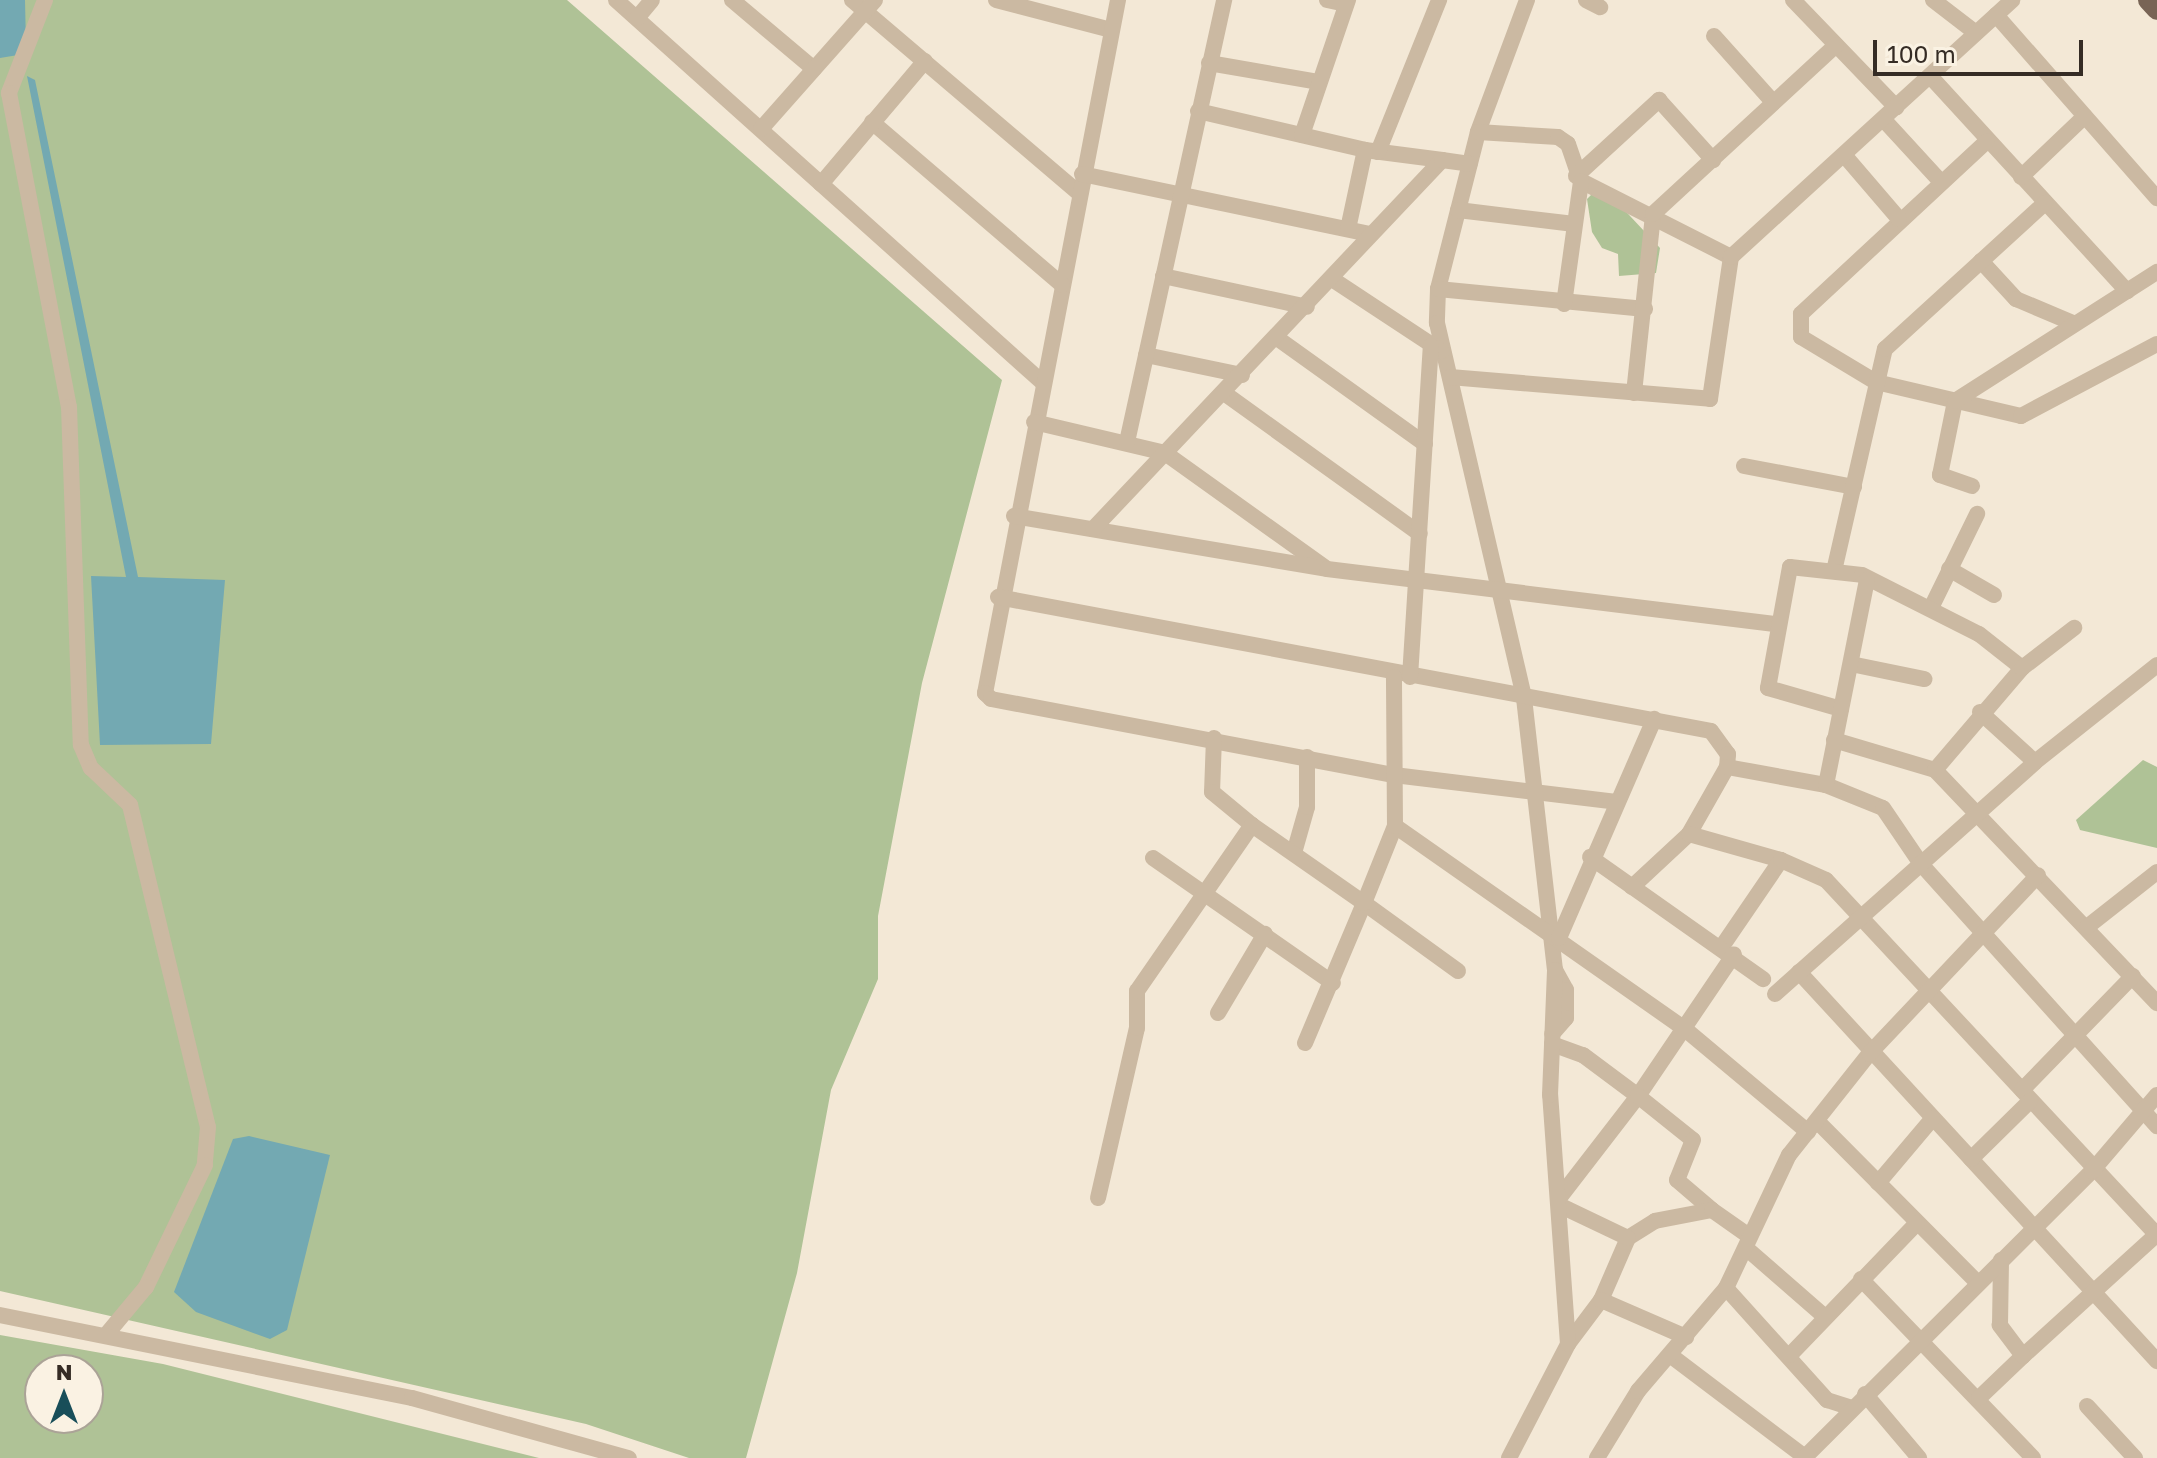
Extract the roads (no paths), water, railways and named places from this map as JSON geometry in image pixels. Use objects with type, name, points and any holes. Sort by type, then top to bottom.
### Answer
[{"type":"main road","points":[[2148,0],[2157,10]]},
{"type":"street","points":[[45,0],[9,93],[69,407],[81,745],[91,768],[130,805],[208,1136],[205,1165],[146,1287],[106,1335]]},
{"type":"street","points":[[616,0],[1042,382]]},
{"type":"street","points":[[637,18],[652,0]]},
{"type":"street","points":[[732,0],[814,69]]},
{"type":"street","points":[[852,0],[870,6],[925,61],[1079,193]]},
{"type":"street","points":[[996,0],[1111,30]]},
{"type":"street","points":[[1118,0],[998,597],[983,684],[991,699],[1214,738],[1394,775],[1616,802]]},
{"type":"street","points":[[1127,442],[1224,0]]},
{"type":"street","points":[[1302,135],[1347,2],[1327,0]]},
{"type":"street","points":[[1348,229],[1371,151],[1439,0]]},
{"type":"street","points":[[1305,1043],[1333,983],[1395,826],[1394,775],[1402,677],[1417,581],[1425,444],[1438,349],[1438,289],[1478,132],[1527,0]]},
{"type":"street","points":[[1793,0],[1896,107]]},
{"type":"street","points":[[1933,0],[1976,33]]},
{"type":"street","points":[[1450,377],[1703,400],[1714,394],[1731,257],[1845,156],[2012,0]]},
{"type":"street","points":[[761,129],[870,6]]},
{"type":"street","points":[[1996,15],[2157,198]]},
{"type":"street","points":[[1714,36],[1773,102]]},
{"type":"street","points":[[1634,393],[1653,214],[1836,45]]},
{"type":"street","points":[[821,184],[925,61]]},
{"type":"street","points":[[1209,63],[1319,82]]},
{"type":"street","points":[[1930,76],[2127,291]]},
{"type":"street","points":[[1579,178],[1659,100],[1713,160]]},
{"type":"street","points":[[1198,111],[1371,151],[1470,164]]},
{"type":"street","points":[[2021,177],[2085,116]]},
{"type":"street","points":[[1884,120],[1940,181]]},
{"type":"street","points":[[872,122],[1062,285]]},
{"type":"street","points":[[1478,132],[1558,137],[1568,144],[1579,178],[1564,304]]},
{"type":"street","points":[[1987,141],[1899,219],[1801,314],[1801,337],[1876,382],[1955,401],[2033,414],[2157,344]]},
{"type":"street","points":[[1845,156],[1899,219]]},
{"type":"street","points":[[1093,529],[1307,307],[1369,234],[1442,160]]},
{"type":"street","points":[[1082,174],[1369,234]]},
{"type":"street","points":[[1579,178],[1731,257]]},
{"type":"street","points":[[1834,571],[1885,349],[2045,203]]},
{"type":"street","points":[[1458,210],[1574,224]]},
{"type":"street","points":[[1981,261],[2016,299],[2073,323]]},
{"type":"street","points":[[1972,486],[1940,475],[1955,401],[2157,272]]},
{"type":"street","points":[[1163,276],[1307,307]]},
{"type":"street","points":[[1332,279],[1438,349],[1450,377],[1502,593],[1524,698],[1534,790],[1556,935],[1555,970],[1567,1007],[1552,1039],[1568,1344]]},
{"type":"street","points":[[1438,289],[1564,304],[1645,309]]},
{"type":"street","points":[[1277,338],[1425,444]]},
{"type":"street","points":[[1146,355],[1242,375]]},
{"type":"street","points":[[1224,393],[1420,534]]},
{"type":"street","points":[[1034,422],[1165,453],[1327,569]]},
{"type":"street","points":[[1744,466],[1854,487]]},
{"type":"street","points":[[1931,608],[1977,514]]},
{"type":"street","points":[[1014,516],[1327,569],[1502,593],[1777,624]]},
{"type":"street","points":[[1841,709],[1768,688],[1777,624],[1790,567],[1834,571],[1867,580],[1931,608],[2022,668]]},
{"type":"street","points":[[1949,569],[1994,595]]},
{"type":"street","points":[[1826,785],[1867,580]]},
{"type":"street","points":[[998,597],[1402,677],[1711,731],[1728,754],[1727,767],[1689,834],[1632,887]]},
{"type":"street","points":[[1935,770],[1980,712],[2022,668],[2074,628]]},
{"type":"street","points":[[1851,664],[1924,679]]},
{"type":"street","points":[[1775,994],[1979,810],[2157,665]]},
{"type":"street","points":[[1980,712],[2035,762]]},
{"type":"street","points":[[1556,935],[1654,719]]},
{"type":"street","points":[[1214,738],[1212,792],[1252,825],[1458,971]]},
{"type":"street","points":[[1834,740],[1935,770],[1979,810],[2157,1003]]},
{"type":"street","points":[[1294,853],[1307,807],[1307,757]]},
{"type":"street","points":[[1727,767],[1826,785],[1883,808],[1921,864],[2157,1126]]},
{"type":"street","points":[[1098,1198],[1137,1028],[1137,991],[1203,890],[1252,825]]},
{"type":"street","points":[[1395,826],[1556,935],[1813,1127],[1878,1183],[1977,1282]]},
{"type":"street","points":[[1689,834],[1781,860],[1826,880],[2092,1171],[2157,1235],[1979,1398]]},
{"type":"street","points":[[1590,857],[1729,950],[1763,979]]},
{"type":"street","points":[[1153,858],[1333,983]]},
{"type":"street","points":[[1560,1201],[1686,1030],[1781,860]]},
{"type":"street","points":[[2087,927],[2157,872]]},
{"type":"street","points":[[1597,1458],[1638,1391],[1726,1288],[1747,1242],[1758,1208],[1813,1127],[1869,1054],[1930,994],[2038,875]]},
{"type":"street","points":[[1218,1013],[1265,934]]},
{"type":"street","points":[[1799,972],[1869,1054],[2034,1225],[2157,1361]]},
{"type":"street","points":[[1971,1159],[2075,1036],[2133,976]]},
{"type":"street","points":[[1552,1039],[1583,1055],[1693,1140],[1677,1180],[1825,1317]]},
{"type":"street","points":[[1670,1355],[1805,1458],[2034,1225],[2092,1171],[2157,1095]]},
{"type":"street","points":[[1878,1183],[1932,1119]]},
{"type":"street","points":[[1560,1201],[1628,1238]]},
{"type":"street","points":[[1509,1458],[1568,1344],[1601,1300],[1628,1238],[1655,1221],[1712,1210]]},
{"type":"street","points":[[1790,1355],[1917,1223]]},
{"type":"street","points":[[2001,1260],[2000,1325],[2023,1356]]},
{"type":"street","points":[[1861,1279],[1919,1342],[1979,1398],[2033,1458]]},
{"type":"street","points":[[1726,1288],[1790,1355],[1827,1400],[1851,1408]]},
{"type":"street","points":[[1601,1300],[1686,1337]]},
{"type":"street","points":[[0,1315],[412,1398],[629,1458]]},
{"type":"street","points":[[1865,1394],[1923,1457]]},
{"type":"street","points":[[2087,1406],[2135,1458]]},
{"type":"water","points":[[0,0],[25,0],[26,46],[18,55],[0,58]]},
{"type":"water","points":[[27,76],[35,80],[138,577],[225,580],[211,744],[100,745],[91,576],[126,577]]},
{"type":"water","points":[[249,1136],[330,1155],[287,1330],[270,1339],[196,1312],[174,1292],[233,1139]]}]
